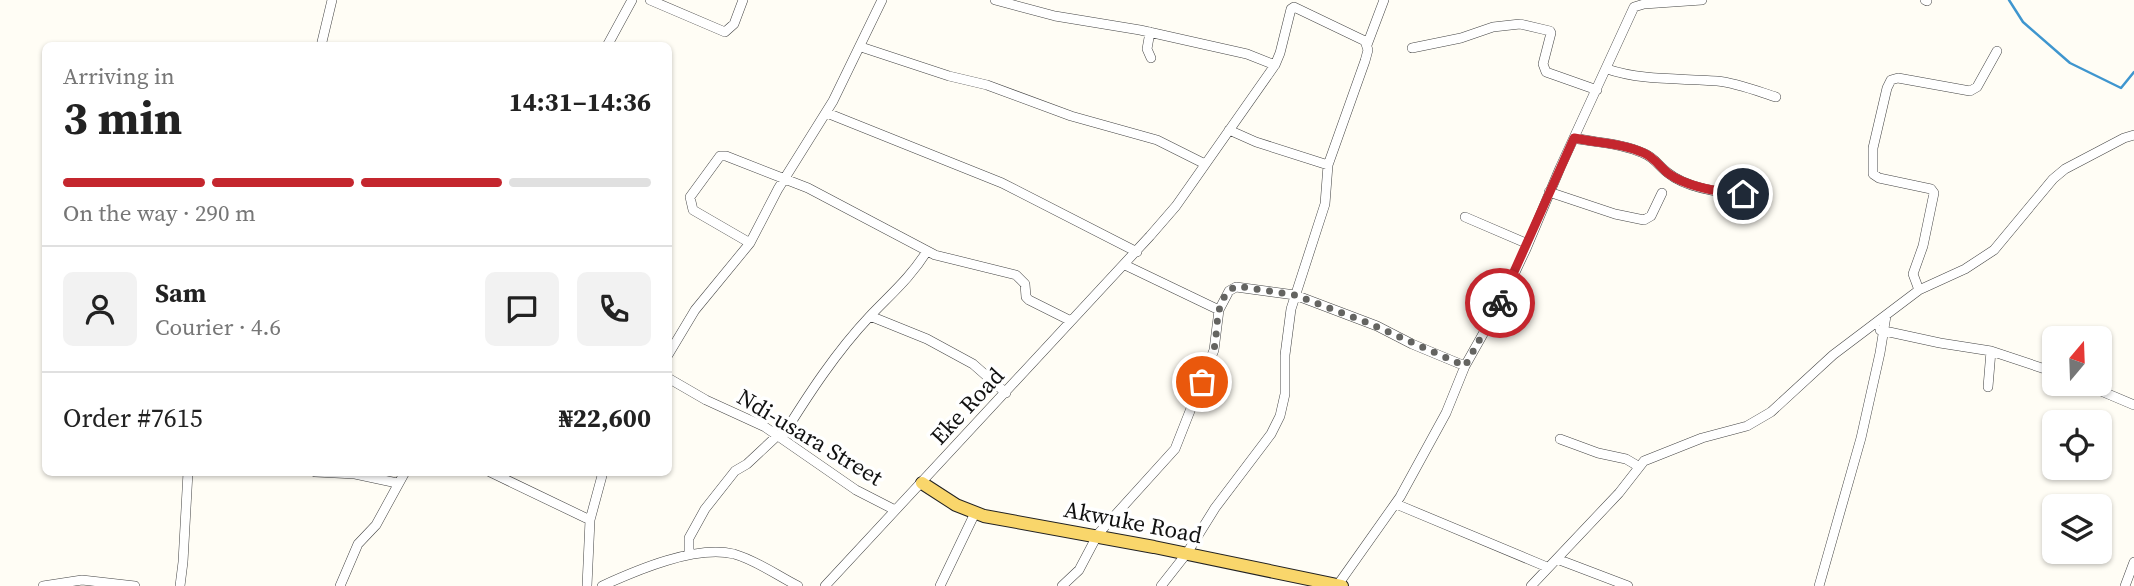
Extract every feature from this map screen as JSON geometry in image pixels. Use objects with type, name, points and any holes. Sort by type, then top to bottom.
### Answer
[{"type":"main road","name":"Akwuke Road","points":[[922,483],[956,505],[975,513],[1187,553],[1339,586]]},
{"type":"street","points":[[322,42],[332,0]]},
{"type":"street","points":[[609,42],[632,0]]},
{"type":"street","points":[[650,0],[725,32],[734,24],[740,1]]},
{"type":"street","points":[[672,348],[695,310],[750,243],[783,179],[827,113],[883,0]]},
{"type":"street","points":[[995,0],[1055,16],[1150,32],[1247,54],[1275,65]]},
{"type":"street","points":[[1161,586],[1271,434],[1280,416],[1285,394],[1287,333],[1295,295],[1325,204],[1328,165],[1384,0]]},
{"type":"street","points":[[1339,586],[1396,504],[1446,413],[1465,366],[1501,302],[1528,244],[1634,7],[1702,0]]},
{"type":"street","name":"Eke Road","points":[[825,586],[1137,252],[1175,206],[1275,65],[1291,9],[1294,7],[1359,38],[1367,45]]},
{"type":"street","points":[[1412,48],[1461,38],[1493,27],[1520,23],[1534,26],[1551,33],[1543,64],[1546,72],[1597,90]]},
{"type":"street","points":[[1150,32],[1147,49],[1151,58]]},
{"type":"street","points":[[861,47],[949,76],[987,85],[1071,116],[1157,140],[1205,164]]},
{"type":"street","points":[[1919,290],[1913,274],[1923,246],[1934,193],[1931,188],[1879,178],[1873,174],[1873,148],[1887,88],[1891,80],[1898,78],[1970,91],[1977,87],[1997,51]]},
{"type":"street","points":[[1607,69],[1621,74],[1657,79],[1724,82],[1776,97]]},
{"type":"street","points":[[827,113],[1002,183],[1137,252]]},
{"type":"street","points":[[1229,131],[1328,165]]},
{"type":"street","points":[[1531,586],[1619,493],[1644,461],[1702,438],[1747,426],[1760,419],[1779,406],[1833,355],[1919,290],[1965,269],[1994,250],[2053,179],[2066,169],[2119,140],[2134,135]]},
{"type":"street","points":[[1574,138],[1637,150],[1655,159],[1669,174],[1700,187],[1720,192],[1757,195]]},
{"type":"street","points":[[750,243],[693,210],[690,197],[720,156],[726,156],[832,200],[943,258],[1020,276],[1025,284],[1028,300],[1071,321]]},
{"type":"street","points":[[1549,192],[1615,214],[1644,220],[1651,216],[1662,193]]},
{"type":"street","points":[[1465,217],[1528,244]]},
{"type":"street","points":[[690,555],[689,538],[705,509],[735,471],[780,436],[833,361],[870,316],[902,286],[927,251]]},
{"type":"street","points":[[1125,265],[1219,310]]},
{"type":"street","points":[[1062,586],[1079,570],[1096,537],[1175,449],[1214,350],[1219,310],[1236,286],[1295,295],[1366,322],[1465,366]]},
{"type":"street","points":[[870,316],[927,339],[973,364],[1006,393]]},
{"type":"street","points":[[1819,586],[1861,438],[1885,332],[1886,316]]},
{"type":"street","points":[[1874,326],[1885,332],[1991,351],[2042,368]]},
{"type":"street","points":[[1988,387],[1991,351]]},
{"type":"street","name":"Ndi-usara Street","points":[[672,380],[780,436],[856,490],[895,510]]},
{"type":"street","points":[[2112,396],[2134,405]]},
{"type":"street","points":[[1560,439],[1598,453],[1626,459],[1638,466]]},
{"type":"street","points":[[180,586],[188,476]]},
{"type":"street","points":[[364,476],[397,483]]},
{"type":"street","points":[[340,586],[358,544],[376,524],[402,476]]},
{"type":"street","points":[[498,476],[590,520]]},
{"type":"street","points":[[587,586],[590,520],[602,476]]},
{"type":"street","points":[[1396,504],[1547,567]]},
{"type":"street","points":[[940,586],[975,513]]},
{"type":"street","points":[[602,586],[635,572],[690,555],[715,552],[736,555],[798,586]]},
{"type":"street","points":[[1557,559],[1628,586]]},
{"type":"street","points":[[2125,586],[2134,562]]},
{"type":"street","points":[[43,586],[82,580],[135,586]]},
{"type":"waterway","points":[[2009,0],[2023,22],[2070,63],[2121,88],[2134,72]]},
{"type":"way so far","points":[[1202,382],[1214,350],[1219,310],[1232,288],[1236,286],[1295,295],[1366,322],[1465,366],[1500,303]]},
{"type":"route","points":[[1500,303],[1574,138],[1637,150],[1655,159],[1676,178],[1720,192],[1743,194]]}]
